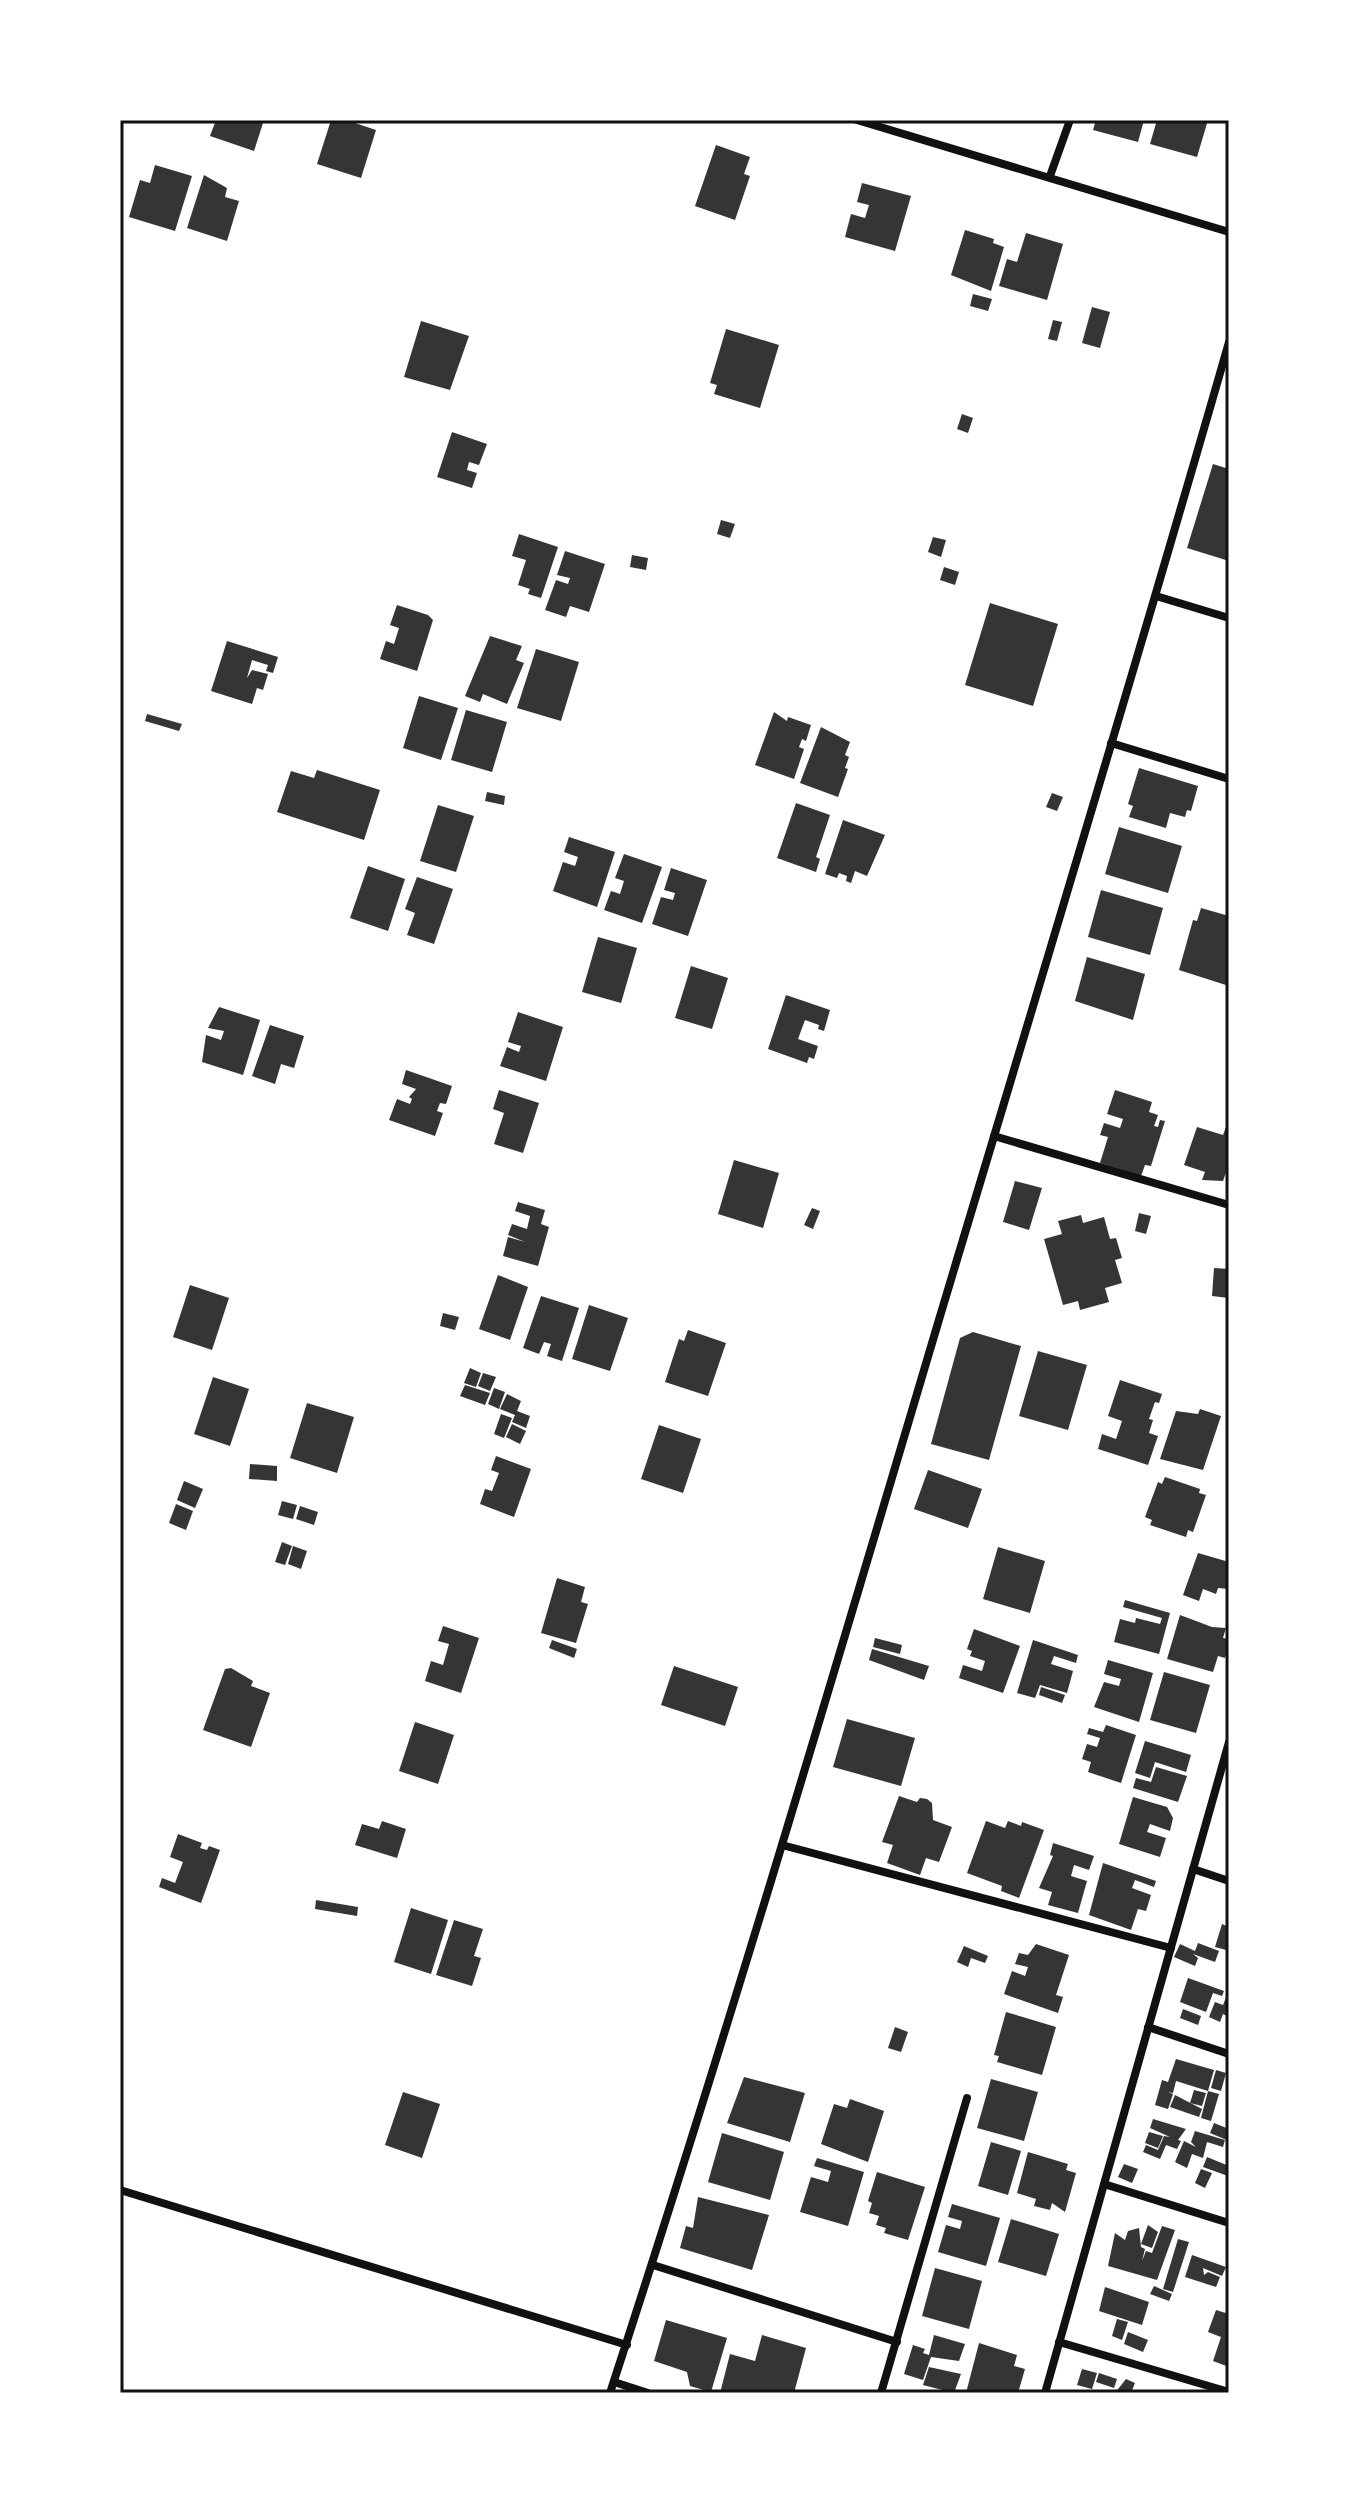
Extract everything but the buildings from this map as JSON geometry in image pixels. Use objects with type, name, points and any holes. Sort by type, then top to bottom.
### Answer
[{"type":"street","points":[[857,120],[1229,232]]},
{"type":"street","points":[[1050,176],[1070,120]]},
{"type":"street","points":[[610,2393],[653,2265],[782,1845],[1156,596],[1229,342]]},
{"type":"street","points":[[1156,596],[1229,618]]},
{"type":"street","points":[[1111,743],[1229,779]]},
{"type":"street","points":[[994,1136],[1229,1205]]},
{"type":"street","points":[[1045,2393],[1229,1742]]},
{"type":"street","points":[[782,1845],[1171,1948]]},
{"type":"street","points":[[1193,1869],[1229,1881]]},
{"type":"street","points":[[1148,2027],[1229,2054]]},
{"type":"street","points":[[881,2393],[967,2098]]},
{"type":"street","points":[[1104,2184],[1229,2223]]},
{"type":"street","points":[[120,2190],[627,2345]]},
{"type":"street","points":[[653,2265],[897,2342]]},
{"type":"street","points":[[1059,2342],[1229,2392]]},
{"type":"street","points":[[614,2382],[648,2393]]}]
